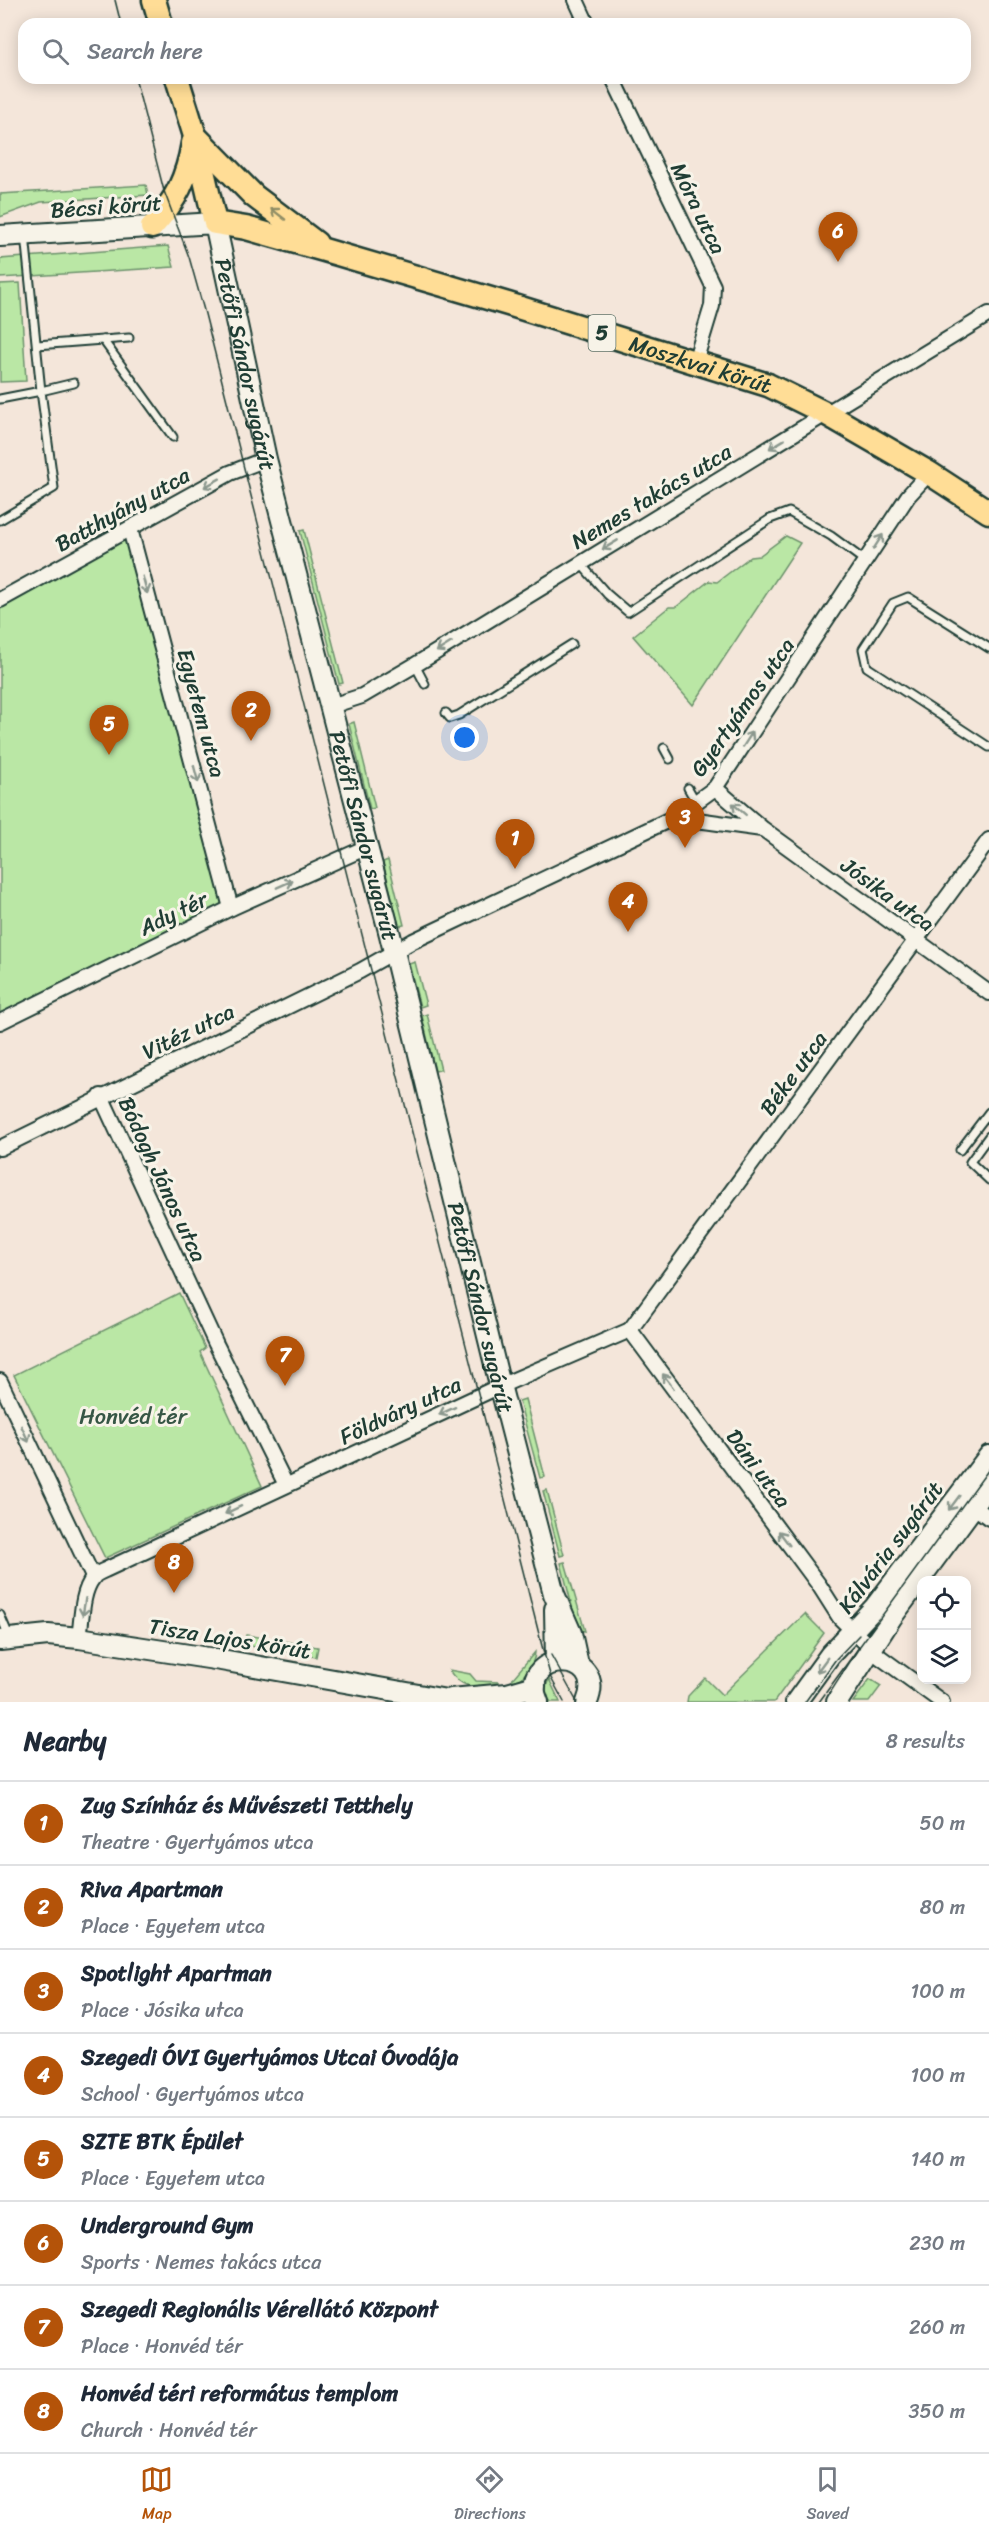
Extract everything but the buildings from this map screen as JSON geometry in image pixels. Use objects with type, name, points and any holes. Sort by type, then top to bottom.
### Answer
[{"type":"main road","points":[[154,0],[159,18]]},
{"type":"main road","name":"Petőfi Sándor sugárút","points":[[179,84],[195,136],[215,223]]},
{"type":"main road","points":[[152,227],[176,195],[189,171],[195,136]]},
{"type":"main road","name":"5","points":[[195,136],[254,196],[324,250]]},
{"type":"main road","name":"Moszkvai körút","points":[[215,223],[246,228],[324,250],[768,385],[827,414],[929,473],[989,512]]},
{"type":"street","points":[[576,0],[584,18]]},
{"type":"street","name":"Móra utca","points":[[616,84],[713,286],[712,306],[695,362]]},
{"type":"street","name":"Bécsi körút","points":[[0,236],[215,223]]},
{"type":"street","name":"Petőfi Sándor sugárút","points":[[215,223],[266,459],[394,952],[500,1386],[554,1594],[571,1633],[578,1665],[587,1676],[591,1698]]},
{"type":"street","name":"Nemes takács utca","points":[[331,706],[362,696],[415,665],[989,314]]},
{"type":"street","name":"Batthyány utca","points":[[0,600],[230,473],[266,459]]},
{"type":"street","name":"Gyertyámos utca","points":[[394,952],[675,818],[715,788],[908,496],[929,473]]},
{"type":"street","name":"Egyetem utca","points":[[130,529],[231,908]]},
{"type":"street","name":"Jósika utca","points":[[715,788],[763,829],[989,993]]},
{"type":"street","name":"Jósika utca","points":[[675,818],[763,829]]},
{"type":"street","name":"Béke utca","points":[[630,1330],[989,840]]},
{"type":"street","name":"Ady tér","points":[[0,1023],[231,908],[367,847]]},
{"type":"street","name":"Vitéz utca","points":[[0,1148],[394,952]]},
{"type":"street","name":"Bódogh János utca","points":[[101,1096],[286,1485]]},
{"type":"street","name":"Földváry utca","points":[[286,1485],[500,1386],[630,1330]]},
{"type":"street","name":"Dáni utca","points":[[630,1330],[819,1585],[840,1618],[853,1631]]},
{"type":"street","points":[[0,1381],[93,1577]]},
{"type":"street","name":"Kálvária sugárút","points":[[989,1455],[875,1607],[853,1631],[871,1648],[981,1512],[989,1485]]},
{"type":"street","points":[[79,1638],[84,1599],[93,1577],[286,1485]]},
{"type":"street","name":"Petőfi Sándor sugárút","points":[[554,1594],[556,1661]]},
{"type":"street","points":[[796,1702],[830,1655],[853,1631]]},
{"type":"street","name":"Tisza Lajos körút","points":[[5,1639],[48,1635],[79,1638],[455,1701],[507,1694],[536,1694]]},
{"type":"street","points":[[837,1702],[871,1648],[942,1702]]},
{"type":"street","points":[[536,1694],[541,1671],[556,1661],[578,1665]]},
{"type":"lane","points":[[0,520],[54,488],[41,391],[25,235]]},
{"type":"lane","points":[[37,345],[129,338]]},
{"type":"lane","points":[[103,340],[172,437]]},
{"type":"lane","points":[[0,399],[74,383]]},
{"type":"lane","points":[[580,563],[607,594],[628,612],[770,519],[789,512],[831,536],[865,561]]},
{"type":"lane","points":[[989,648],[908,597],[893,603],[863,649],[867,667],[989,747]]},
{"type":"lane","points":[[446,713],[450,718],[459,715],[572,644]]},
{"type":"lane","points":[[415,665],[425,684]]},
{"type":"lane","points":[[664,747],[670,759]]},
{"type":"lane","points":[[688,788],[696,802]]},
{"type":"lane","points":[[960,1150],[989,1112]]},
{"type":"lane","points":[[989,1136],[970,1162],[989,1179]]},
{"type":"lane","points":[[0,1615],[5,1639]]},
{"type":"green space","points":[[146,185],[148,195],[41,202],[0,217],[0,194]]},
{"type":"green space","points":[[168,246],[174,267],[0,278],[0,259]]},
{"type":"green space","points":[[20,283],[26,381],[0,382],[0,284]]},
{"type":"green space","points":[[130,529],[231,908],[0,1024],[0,600]]},
{"type":"green space","points":[[304,530],[343,683],[339,684],[300,531]]},
{"type":"green space","points":[[786,536],[800,543],[693,705],[633,636],[669,607],[676,607],[709,581],[717,582],[750,557],[759,556]]},
{"type":"green space","points":[[354,722],[375,808],[370,809],[349,724]]},
{"type":"green space","points":[[388,860],[404,925],[399,926],[383,862]]},
{"type":"green space","points":[[415,962],[426,1005],[420,1007],[409,964]]},
{"type":"green space","points":[[427,1014],[441,1070],[435,1071],[422,1016]]},
{"type":"green space","name":"Honvéd tér","points":[[179,1293],[205,1348],[200,1352],[262,1486],[105,1558],[14,1375]]},
{"type":"green space","points":[[525,1399],[545,1477],[540,1478],[519,1401]]},
{"type":"green space","points":[[547,1490],[564,1555],[560,1556],[543,1491]]},
{"type":"green space","points":[[565,1562],[585,1631],[578,1630],[561,1563]]},
{"type":"green space","points":[[805,1614],[824,1633],[774,1702],[687,1702],[688,1696],[705,1678],[722,1695]]},
{"type":"green space","points":[[246,1635],[318,1647],[316,1657],[244,1645]]},
{"type":"green space","points":[[535,1652],[533,1662],[527,1672],[511,1687],[513,1678]]},
{"type":"green space","points":[[449,1670],[470,1674],[476,1681],[499,1682],[501,1690],[465,1685]]},
{"type":"green space","points":[[549,1679],[560,1702],[551,1702],[546,1694]]},
{"type":"green space","points":[[870,1679],[881,1686],[869,1702],[853,1702]]},
{"type":"tram line","points":[[115,0],[120,18]]},
{"type":"tram line","points":[[137,84],[164,191],[189,257],[205,314],[542,1646],[551,1678],[564,1702]]},
{"type":"tram line","points":[[819,1702],[989,1469]]},
{"type":"tram line","points":[[805,1702],[836,1659],[859,1635]]},
{"type":"tram line","points":[[551,1655],[577,1702]]},
{"type":"place","name":"Underground Gym","points":[[838,262]]},
{"type":"place","name":"Riva Apartman","points":[[251,741]]},
{"type":"place","name":"SZTE BTK Épület","points":[[109,755]]},
{"type":"place","name":"Spotlight Apartman","points":[[685,848]]},
{"type":"place","name":"Zug Színház és Művészeti Tetthely","points":[[515,869]]},
{"type":"place","name":"Szegedi ÓVI Gyertyámos Utcai Óvodája","points":[[628,932]]},
{"type":"place","name":"Szegedi Regionális Vérellátó Központ","points":[[285,1386]]},
{"type":"place","name":"Honvéd téri református templom","points":[[174,1593]]}]
